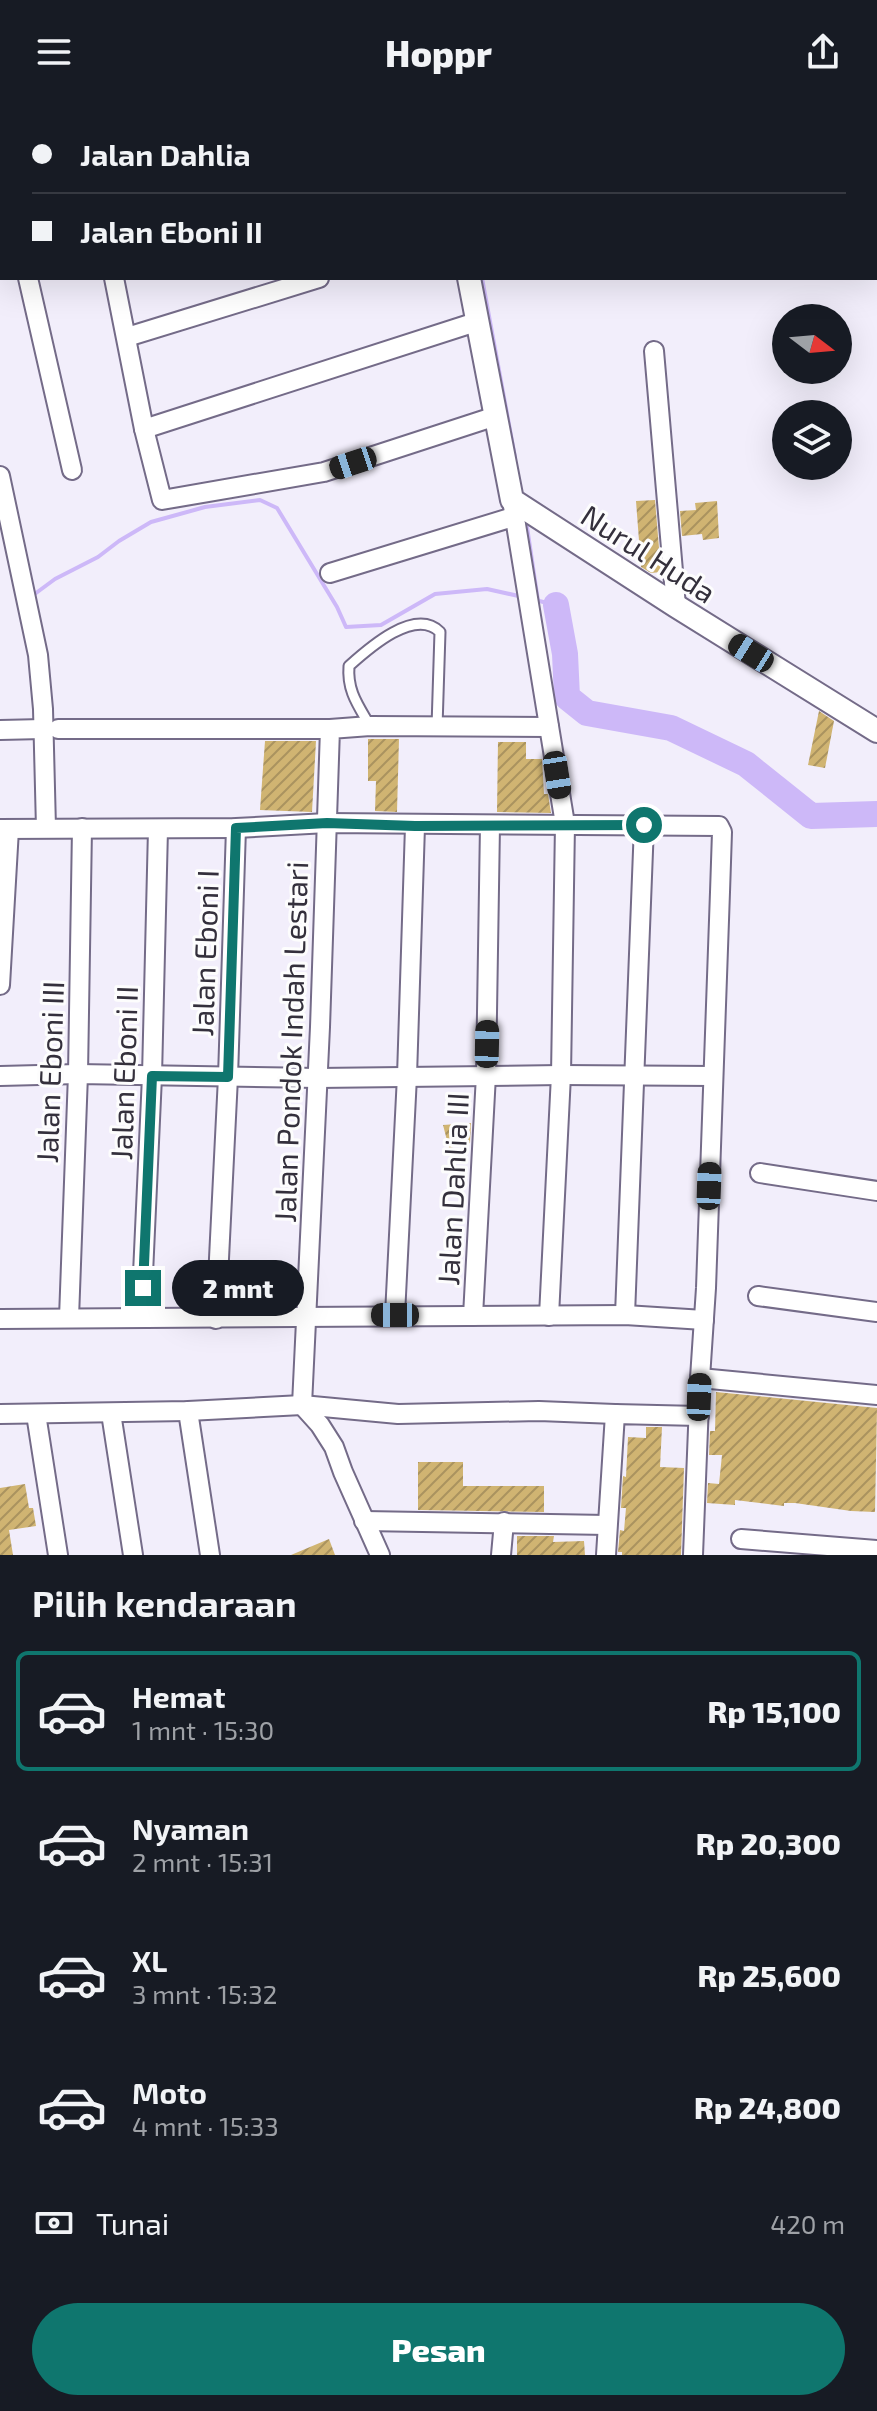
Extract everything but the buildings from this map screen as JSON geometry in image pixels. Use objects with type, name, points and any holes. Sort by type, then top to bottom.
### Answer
[{"type":"street","points":[[28,280],[72,470]]},
{"type":"street","points":[[114,280],[144,429],[162,500],[324,472],[496,416]]},
{"type":"street","points":[[127,337],[312,280]]},
{"type":"street","points":[[469,280],[513,508],[565,824],[561,1075],[549,1316]]},
{"type":"street","points":[[144,429],[476,322]]},
{"type":"street","points":[[654,351],[676,606]]},
{"type":"street","points":[[0,476],[51,729],[46,828]]},
{"type":"street","points":[[330,573],[513,508]]},
{"type":"street","name":"Nurul Huda","points":[[513,508],[877,731]]},
{"type":"street","points":[[0,730],[549,727]]},
{"type":"street","name":"Jalan Pondok Indah Lestari","points":[[302,1405],[318,1078],[330,729]]},
{"type":"street","points":[[0,985],[4,829],[236,828],[327,823],[719,826],[722,832],[693,1555]]},
{"type":"street","name":"Jalan Dahlia III","points":[[473,1316],[486,1075],[490,825]]},
{"type":"street","points":[[625,1315],[644,825]]},
{"type":"street","points":[[395,1315],[415,826]]},
{"type":"street","name":"Jalan Eboni III","points":[[69,1318],[78,1074],[82,828]]},
{"type":"street","name":"Jalan Eboni I","points":[[216,1319],[236,828]]},
{"type":"street","name":"Jalan Eboni II","points":[[141,1318],[152,1076],[158,829]]},
{"type":"street","points":[[0,1076],[713,1076]]},
{"type":"street","points":[[760,1173],[877,1191]]},
{"type":"street","points":[[758,1296],[877,1312]]},
{"type":"street","points":[[0,1319],[625,1315],[704,1320]]},
{"type":"street","points":[[700,1378],[877,1395]]},
{"type":"street","points":[[302,1405],[334,1447],[380,1555]]},
{"type":"street","points":[[0,1414],[188,1411],[302,1405],[398,1414],[539,1411],[699,1416]]},
{"type":"street","points":[[188,1411],[210,1555]]},
{"type":"street","points":[[111,1413],[133,1555]]},
{"type":"street","points":[[36,1414],[58,1555]]},
{"type":"street","points":[[606,1555],[615,1414]]},
{"type":"street","points":[[364,1521],[607,1525]]},
{"type":"street","points":[[501,1555],[504,1522]]},
{"type":"street","points":[[741,1539],[877,1550]]},
{"type":"lane","points":[[370,726],[351,695],[349,666],[389,635],[418,623],[432,624],[440,632],[437,727]]},
{"type":"waterway","points":[[482,280],[515,457]]},
{"type":"waterway","points":[[32,596],[151,522],[205,507],[260,500],[277,508],[346,627],[381,625],[435,594],[487,589],[523,597]]},
{"type":"waterway","points":[[526,520],[538,601]]},
{"type":"waterway","points":[[535,600],[556,605]]},
{"type":"waterway","points":[[556,605],[565,654],[567,697],[587,713],[671,728],[746,764],[811,816],[877,814]]},
{"type":"route","points":[[143,1288],[152,1076],[228,1077],[236,828],[327,823],[415,826],[644,825]]}]
